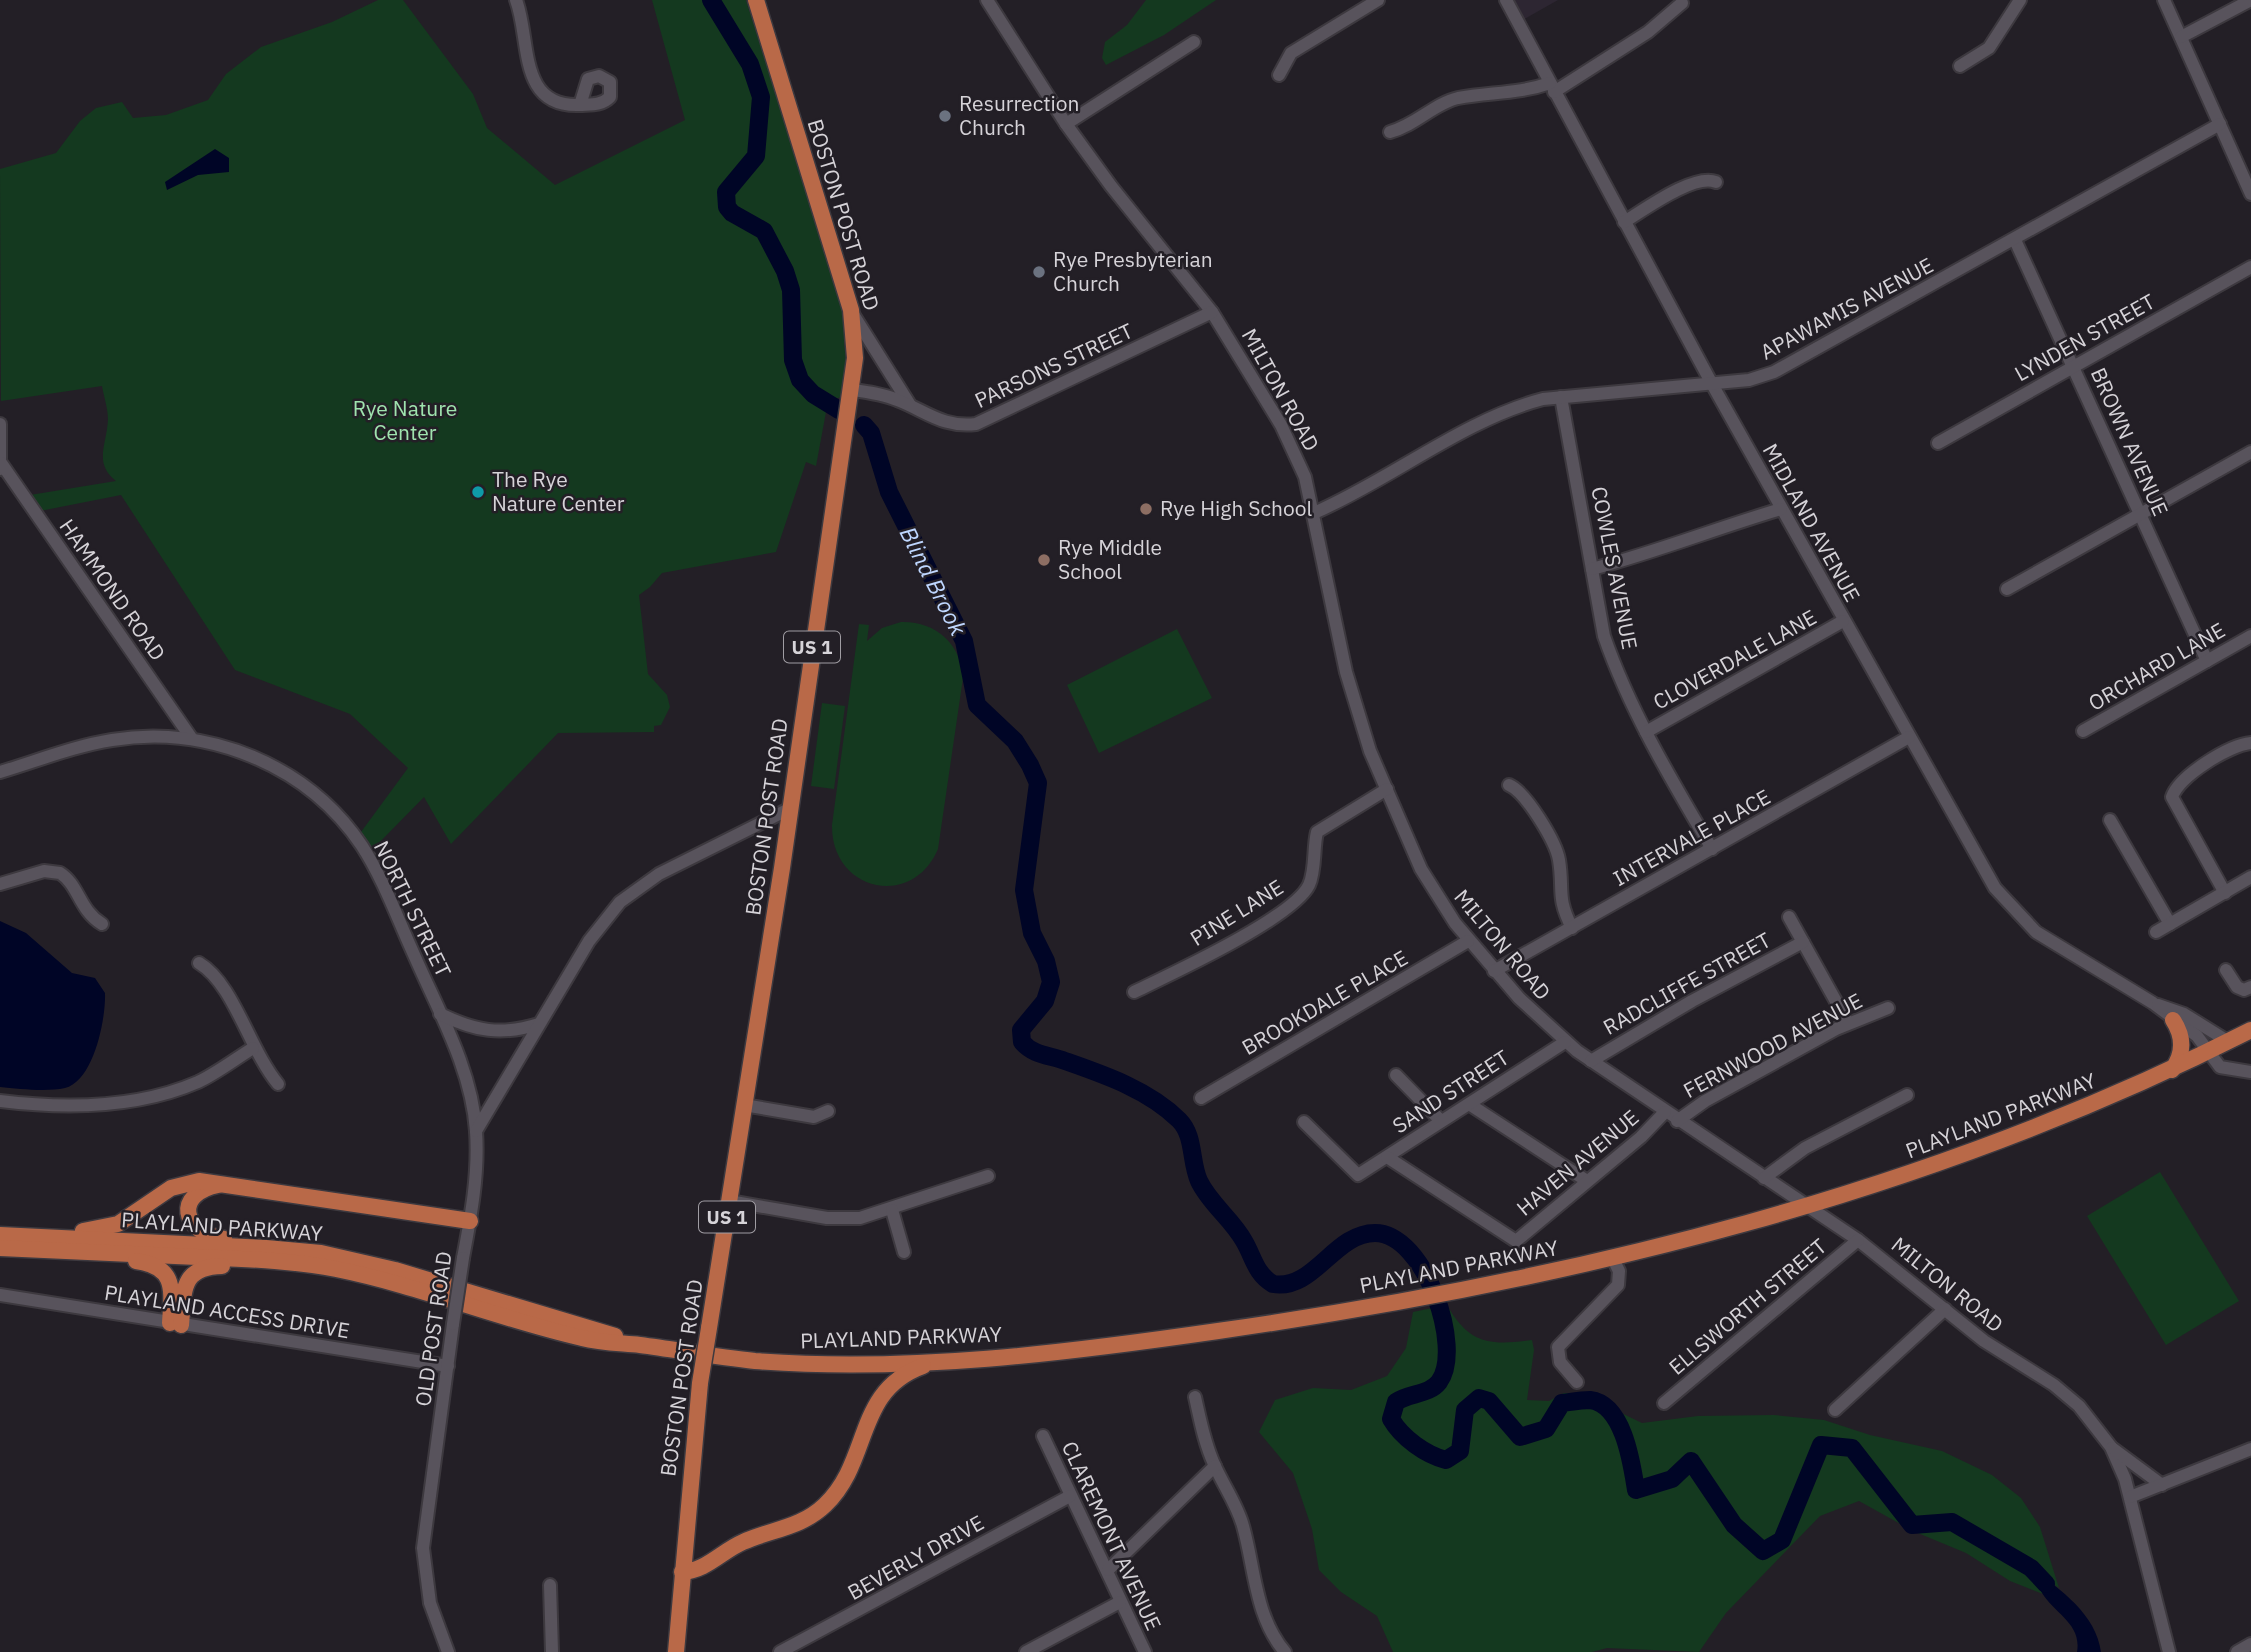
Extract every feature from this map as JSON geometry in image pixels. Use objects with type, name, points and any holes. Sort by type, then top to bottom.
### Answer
[{"type":"main road","name":"BOSTON POST ROAD","points":[[676,1652],[700,1383],[853,390],[855,342],[851,310],[756,0]]},
{"type":"main road","points":[[2172,1070],[2182,1048],[2178,1028],[2173,1020]]},
{"type":"main road","name":"PLAYLAND PARKWAY","points":[[0,1248],[302,1264],[374,1278],[581,1338],[637,1345],[788,1363],[940,1361],[1169,1338],[1406,1301],[1612,1257],[1808,1207],[1993,1144],[2172,1070],[2251,1030]]},
{"type":"main road","points":[[24,1236],[108,1228],[127,1220],[162,1193],[180,1184],[199,1181],[470,1221]]},
{"type":"main road","points":[[224,1184],[196,1195],[189,1210],[192,1225],[206,1235],[285,1249]]},
{"type":"main road","name":"PLAYLAND PARKWAY","points":[[0,1235],[285,1249],[340,1257],[586,1326],[637,1345]]},
{"type":"main road","points":[[61,1251],[145,1263],[163,1271],[171,1285],[175,1324]]},
{"type":"main road","points":[[175,1324],[184,1291],[190,1276],[196,1271],[212,1266],[302,1264]]},
{"type":"main road","points":[[682,1572],[705,1566],[746,1540],[801,1523],[823,1508],[846,1479],[881,1394],[909,1371],[940,1361]]},
{"type":"street","points":[[516,0],[524,27],[531,76],[553,101],[580,105]]},
{"type":"street","name":"MILTON ROAD","points":[[987,0],[1066,124],[1111,186],[1212,312],[1286,435],[1305,477],[1349,682],[1366,739],[1432,889],[1468,941],[1565,1042],[1677,1121],[1858,1240],[1984,1341],[2068,1396],[2093,1422],[2111,1447],[2130,1497],[2169,1652]]},
{"type":"street","points":[[1279,75],[1291,53],[1378,0]]},
{"type":"street","name":"MIDLAND AVENUE","points":[[1506,0],[1623,222],[1843,621],[1984,870],[2008,906],[2051,943],[2153,1003],[2197,1036],[2220,1067],[2251,1072]]},
{"type":"street","points":[[1960,66],[1989,48],[2020,0]]},
{"type":"street","points":[[2164,0],[2220,124],[2246,168],[2251,194]]},
{"type":"street","points":[[2181,37],[2251,0]]},
{"type":"street","points":[[1390,132],[1409,127],[1457,99],[1552,88],[1648,32],[1682,3]]},
{"type":"street","points":[[1066,124],[1194,41]]},
{"type":"street","name":"APAWAMIS AVENUE","points":[[1314,513],[1387,478],[1499,413],[1543,399],[1749,380],[1774,372],[2220,124]]},
{"type":"street","points":[[1623,222],[1685,187],[1701,181],[1716,182]]},
{"type":"street","name":"BROWN AVENUE","points":[[2015,240],[2207,661]]},
{"type":"street","name":"LYNDEN STREET","points":[[1938,443],[2251,267]]},
{"type":"street","points":[[851,310],[910,405]]},
{"type":"street","name":"PARSONS STREET","points":[[853,390],[887,396],[910,405],[924,415],[952,425],[987,420],[1212,312]]},
{"type":"street","name":"COWLES AVENUE","points":[[1562,397],[1604,636],[1617,673],[1646,732],[1712,849]]},
{"type":"street","points":[[0,424],[1,466]]},
{"type":"street","points":[[2007,589],[2139,512],[2251,452]]},
{"type":"street","name":"HAMMOND ROAD","points":[[1,466],[192,739]]},
{"type":"street","points":[[1592,569],[1658,551],[1705,532],[1781,509]]},
{"type":"street","name":"CLOVERDALE LANE","points":[[1646,732],[1843,621]]},
{"type":"street","name":"ORCHARD LANE","points":[[2083,731],[2251,636]]},
{"type":"street","name":"NORTH STREET","points":[[0,772],[115,739],[172,736],[243,752],[278,769],[309,790],[339,817],[370,861],[440,1014],[468,1087],[476,1131]]},
{"type":"street","name":"INTERVALE PLACE","points":[[1494,971],[1909,737]]},
{"type":"street","points":[[2225,893],[2172,797],[2181,782],[2211,761],[2231,748],[2251,743]]},
{"type":"street","points":[[1509,785],[1520,792],[1548,833],[1559,858],[1561,905],[1572,928]]},
{"type":"street","name":"PINE LANE","points":[[1134,992],[1262,924],[1297,899],[1310,884],[1317,831],[1387,789]]},
{"type":"street","name":"OLD POST ROAD","points":[[447,1652],[430,1603],[423,1548],[453,1324],[470,1221],[476,1131],[589,941],[620,902],[659,874],[789,809]]},
{"type":"street","points":[[2110,820],[2170,924]]},
{"type":"street","points":[[0,884],[44,871],[60,873],[71,884],[88,914],[102,924]]},
{"type":"street","points":[[2155,932],[2251,877]]},
{"type":"street","points":[[1789,916],[1848,1023]]},
{"type":"street","name":"BROOKDALE PLACE","points":[[1201,1098],[1468,941]]},
{"type":"street","name":"RADCLIFFE STREET","points":[[1591,1061],[1692,1001],[1803,942]]},
{"type":"street","points":[[199,963],[223,985],[253,1048],[278,1084]]},
{"type":"street","points":[[2226,970],[2237,987],[2244,990],[2251,987]]},
{"type":"street","name":"MIDLAND AVENUE","points":[[2153,1003],[2183,1014],[2229,1042]]},
{"type":"street","name":"FERNWOOD AVENUE","points":[[1677,1121],[1705,1101],[1848,1023],[1888,1007]]},
{"type":"street","points":[[440,1014],[482,1031],[512,1031],[539,1024]]},
{"type":"street","name":"SAND STREET","points":[[1304,1122],[1358,1175],[1565,1042]]},
{"type":"street","points":[[0,1101],[68,1106],[153,1097],[200,1081],[253,1048]]},
{"type":"street","points":[[1396,1075],[1441,1121]]},
{"type":"street","points":[[1764,1178],[1805,1148],[1907,1096]]},
{"type":"street","points":[[1469,1104],[1587,1181]]},
{"type":"street","points":[[744,1105],[814,1117],[828,1111]]},
{"type":"street","name":"HAVEN AVENUE","points":[[1387,1157],[1516,1241],[1665,1112]]},
{"type":"street","points":[[729,1201],[827,1218],[859,1218],[891,1210],[988,1176]]},
{"type":"street","points":[[891,1210],[904,1252]]},
{"type":"street","name":"ELLSWORTH STREET","points":[[1664,1403],[1858,1240]]},
{"type":"street","points":[[1577,1382],[1560,1362],[1558,1347],[1618,1285],[1619,1271],[1612,1257]]},
{"type":"street","name":"PLAYLAND ACCESS DRIVE","points":[[0,1295],[448,1366]]},
{"type":"street","points":[[1835,1410],[1945,1310]]},
{"type":"street","points":[[1195,1397],[1214,1466],[1225,1482],[1243,1525],[1263,1615],[1274,1640],[1285,1652]]},
{"type":"street","name":"CLAREMONT AVENUE","points":[[1043,1436],[1145,1652]]},
{"type":"street","points":[[2111,1447],[2162,1485]]},
{"type":"street","points":[[2130,1497],[2251,1449]]},
{"type":"street","points":[[1108,1570],[1214,1466]]},
{"type":"street","name":"BEVERLY DRIVE","points":[[780,1652],[1070,1496]]},
{"type":"street","points":[[550,1585],[552,1652]]},
{"type":"street","points":[[1026,1652],[1120,1602]]},
{"type":"street","points":[[2237,1652],[2251,1644]]},
{"type":"shaded area","points":[[1510,0],[1558,0],[1521,21]]},
{"type":"green space","name":"Rye Nature Center","points":[[378,0],[403,0],[473,94],[487,128],[555,185],[685,120],[652,0],[746,0],[840,296],[849,338],[844,343],[846,360],[841,397],[835,399],[829,396],[816,466],[806,462],[776,552],[662,573],[639,595],[648,674],[667,695],[670,707],[661,725],[654,726],[654,732],[558,733],[451,844],[424,797],[372,850],[361,832],[408,768],[350,714],[235,670],[121,495],[40,511],[30,495],[116,481],[109,474],[103,460],[108,419],[102,386],[1,401],[0,169],[56,153],[80,121],[96,108],[122,102],[133,118],[166,115],[208,100],[226,74],[261,47],[332,22]]},
{"type":"green space","points":[[1146,0],[1216,0],[1164,35],[1106,65],[1102,58],[1105,42],[1127,25]]},
{"type":"green space","points":[[901,622],[925,625],[944,636],[957,654],[963,678],[938,849],[926,868],[910,880],[893,886],[875,885],[858,878],[844,865],[835,847],[832,825],[859,624],[869,625],[867,641],[882,628]]},
{"type":"green space","points":[[1177,629],[1212,698],[1099,753],[1067,685]]},
{"type":"green space","points":[[822,703],[845,706],[834,789],[811,786]]},
{"type":"green space","points":[[2160,1172],[2239,1301],[2166,1345],[2087,1216]]},
{"type":"green space","points":[[1447,1305],[1455,1318],[1472,1335],[1504,1343],[1532,1340],[1534,1350],[1527,1400],[1549,1401],[1564,1393],[1580,1393],[1642,1423],[1698,1416],[1774,1415],[1824,1420],[1870,1435],[1942,1451],[1992,1475],[2021,1498],[2040,1527],[2059,1588],[2032,1569],[2043,1594],[2010,1581],[1966,1553],[1913,1531],[1859,1501],[1820,1516],[1726,1613],[1699,1652],[1607,1648],[1592,1652],[1393,1652],[1377,1616],[1341,1592],[1319,1570],[1312,1529],[1293,1473],[1259,1432],[1275,1400],[1313,1388],[1351,1390],[1387,1376],[1406,1348],[1413,1312]]},
{"type":"water","points":[[215,149],[229,158],[229,172],[198,175],[167,190],[165,182]]},
{"type":"water","points":[[0,921],[26,933],[72,973],[95,978],[105,993],[100,1032],[91,1061],[84,1074],[65,1088],[42,1090],[0,1087]]},
{"type":"water","points":[[2031,1568],[2065,1594],[2084,1614],[2098,1638],[2101,1652],[2077,1652],[2072,1627],[2042,1593]]},
{"type":"waterway","name":"Blind Brook","points":[[711,0],[750,64],[761,97],[756,156],[726,192],[727,207],[732,213],[764,231],[785,271],[791,290],[793,360],[800,380],[813,394],[839,410]]},
{"type":"waterway","name":"Blind Brook","points":[[864,425],[871,433],[889,492],[964,641],[977,705],[1015,741],[1038,783],[1024,890],[1032,933],[1046,961],[1051,982],[1045,1001],[1021,1030],[1022,1042],[1037,1053],[1126,1084],[1154,1100],[1179,1120],[1188,1133],[1199,1181],[1239,1233],[1259,1270],[1273,1284],[1287,1284],[1300,1279],[1361,1235],[1375,1233],[1393,1238],[1410,1252],[1424,1271],[1435,1295],[1447,1345],[1445,1366],[1439,1382],[1430,1389],[1396,1402],[1391,1419],[1401,1433],[1423,1450],[1446,1460],[1460,1451],[1465,1410],[1479,1398],[1489,1401],[1520,1437],[1546,1429],[1562,1403],[1590,1400],[1602,1404],[1618,1424],[1629,1452],[1636,1490],[1672,1479],[1691,1461],[1734,1525],[1763,1551],[1782,1540],[1821,1445],[1852,1448],[1912,1525],[1952,1522],[2031,1568],[2046,1584]]},
{"type":"place","name":"Resurrection Church","points":[[945,116]]},
{"type":"place","name":"Rye Presbyterian Church","points":[[1039,272]]},
{"type":"place","name":"The Rye Nature Center","points":[[478,492]]},
{"type":"place","name":"Rye High School","points":[[1146,509]]},
{"type":"place","name":"Rye Middle School","points":[[1044,560]]}]
